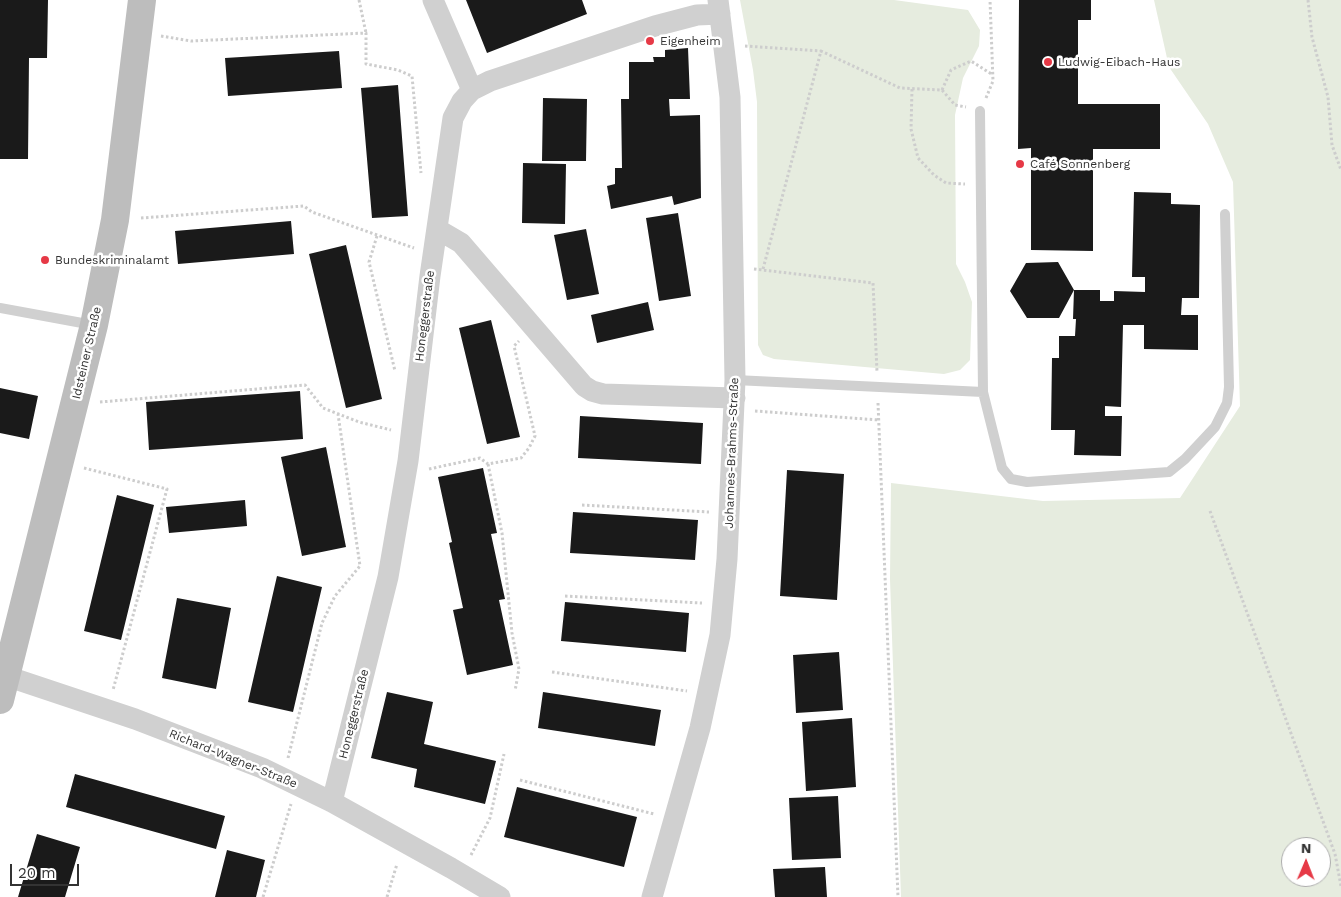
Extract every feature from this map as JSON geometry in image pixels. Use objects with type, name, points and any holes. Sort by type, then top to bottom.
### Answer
[{"type":"street","name":"Idsteiner Straße","points":[[2,683],[94,325],[115,220],[142,0]]},
{"type":"street","points":[[433,0],[472,90]]},
{"type":"street","name":"Honeggerstraße","points":[[332,802],[388,577],[411,435],[433,254],[453,118],[462,100],[472,90],[490,81],[655,26],[697,16],[719,7]]},
{"type":"street","name":"Johannes-Brahms-Straße","points":[[652,897],[700,728],[720,635],[730,513],[735,396],[730,97],[719,7]]},
{"type":"street","points":[[437,229],[461,243],[584,386],[592,391],[602,394],[735,396]]},
{"type":"street","name":"Richard-Wagner-Straße","points":[[2,683],[108,710],[262,768],[332,802],[500,897]]},
{"type":"lane","points":[[980,111],[983,392],[1002,468],[1011,479],[1027,482],[1169,472],[1215,427],[1226,403],[1229,387],[1225,214]]},
{"type":"lane","points":[[0,308],[94,325]]},
{"type":"lane","points":[[735,396],[878,388],[983,392]]},
{"type":"path","points":[[359,0],[366,33],[366,64],[398,70],[412,76],[422,182]]},
{"type":"path","points":[[724,44],[821,51],[900,88],[942,90],[955,105],[980,111],[993,82],[990,0]]},
{"type":"path","points":[[1308,0],[1312,37],[1328,97],[1332,145],[1341,170]]},
{"type":"path","points":[[138,32],[191,41],[366,33]]},
{"type":"path","points":[[821,51],[763,269],[873,283],[878,388]]},
{"type":"path","points":[[942,90],[951,70],[971,61],[993,75]]},
{"type":"path","points":[[912,88],[911,130],[918,158],[934,175],[946,183],[982,185]]},
{"type":"path","points":[[115,220],[304,206],[312,212],[433,254]]},
{"type":"path","points":[[377,236],[369,262],[397,377]]},
{"type":"path","points":[[488,464],[521,458],[535,436],[514,346],[533,327]]},
{"type":"path","points":[[75,404],[305,385],[323,408],[359,422],[411,435]]},
{"type":"path","points":[[735,396],[879,420],[898,897]]},
{"type":"path","points":[[264,897],[322,623],[335,596],[360,566],[338,414]]},
{"type":"path","points":[[405,474],[480,458],[488,464],[502,533],[512,633],[519,669],[515,691]]},
{"type":"path","points":[[60,462],[167,489],[108,710]]},
{"type":"path","points":[[582,505],[730,513]]},
{"type":"path","points":[[1210,511],[1335,854],[1341,886]]},
{"type":"path","points":[[565,596],[723,604]]},
{"type":"path","points":[[552,672],[708,694]]},
{"type":"path","points":[[461,874],[490,818],[504,754]]},
{"type":"path","points":[[520,780],[674,819]]},
{"type":"path","points":[[387,897],[404,842]]},
{"type":"shaded area","points":[[740,0],[894,0],[968,10],[980,30],[979,46],[963,78],[955,115],[956,264],[972,302],[970,360],[960,370],[944,374],[774,359],[763,355],[758,345],[757,102]]},
{"type":"shaded area","points":[[1154,0],[1341,0],[1341,897],[901,897],[890,579],[891,483],[1043,501],[1180,498],[1240,406],[1233,182],[1208,124],[1169,67]]},
{"type":"building","points":[[0,0],[48,0],[47,58],[29,58],[28,159],[0,159]]},
{"type":"building","points":[[466,0],[582,0],[587,14],[487,53]]},
{"type":"building","name":"Ludwig-Eibach-Haus","points":[[1019,0],[1091,0],[1091,20],[1078,20],[1078,104],[1160,104],[1160,149],[1093,149],[1093,251],[1031,250],[1031,148],[1018,149]]},
{"type":"building","points":[[688,48],[690,99],[669,99],[670,116],[700,115],[701,198],[674,205],[672,196],[611,209],[607,186],[615,184],[615,168],[622,168],[621,99],[629,99],[629,62],[654,62],[653,57],[665,57],[665,50]]},
{"type":"building","points":[[339,51],[342,88],[228,96],[225,58]]},
{"type":"building","points":[[398,85],[408,216],[372,218],[361,88]]},
{"type":"building","points":[[543,98],[587,99],[586,161],[542,161]]},
{"type":"building","points":[[523,163],[566,164],[565,224],[522,223]]},
{"type":"building","points":[[1134,192],[1171,193],[1171,204],[1200,205],[1199,298],[1182,298],[1181,315],[1198,315],[1198,350],[1144,349],[1144,325],[1123,325],[1121,407],[1105,406],[1105,416],[1122,416],[1121,456],[1074,455],[1075,430],[1051,430],[1052,358],[1059,358],[1059,336],[1075,336],[1076,319],[1073,319],[1074,290],[1100,290],[1100,301],[1114,301],[1114,291],[1145,292],[1145,277],[1132,277]]},
{"type":"building","points":[[678,213],[691,296],[659,301],[646,218]]},
{"type":"building","points":[[291,221],[294,254],[178,264],[175,231]]},
{"type":"building","points":[[586,229],[599,294],[567,300],[554,235]]},
{"type":"building","points":[[346,245],[382,399],[346,408],[309,254]]},
{"type":"building","points":[[1058,262],[1074,290],[1059,318],[1027,318],[1010,291],[1026,263]]},
{"type":"building","points":[[648,302],[654,330],[597,343],[591,315]]},
{"type":"building","points":[[491,320],[520,437],[487,444],[459,328]]},
{"type":"building","points":[[0,388],[38,396],[29,439],[0,433]]},
{"type":"building","points":[[300,391],[303,439],[149,450],[146,402]]},
{"type":"building","points":[[580,416],[703,423],[701,464],[578,458]]},
{"type":"building","points":[[326,447],[346,547],[302,556],[281,457]]},
{"type":"building","points":[[483,468],[497,533],[491,534],[505,599],[499,600],[513,665],[467,675],[453,610],[463,608],[449,543],[452,542],[438,477]]},
{"type":"building","points":[[787,470],[844,474],[837,600],[780,596]]},
{"type":"building","points":[[117,495],[154,505],[121,640],[84,631]]},
{"type":"building","points":[[245,500],[247,526],[169,533],[166,507]]},
{"type":"building","points":[[573,512],[698,520],[695,560],[570,553]]},
{"type":"building","points":[[277,576],[322,587],[293,712],[248,702]]},
{"type":"building","points":[[177,598],[231,608],[216,689],[162,678]]},
{"type":"building","points":[[565,602],[689,613],[686,652],[561,641]]},
{"type":"building","points":[[839,652],[843,710],[796,713],[793,655]]},
{"type":"building","points":[[387,692],[433,702],[424,744],[496,761],[485,804],[414,787],[417,769],[371,758]]},
{"type":"building","points":[[543,692],[661,710],[655,746],[538,728]]},
{"type":"building","points":[[852,718],[856,787],[806,791],[802,722]]},
{"type":"building","points":[[75,774],[225,816],[216,849],[66,807]]},
{"type":"building","points":[[517,787],[637,817],[624,867],[504,837]]},
{"type":"building","points":[[838,796],[841,858],[792,860],[789,798]]},
{"type":"building","points":[[37,834],[80,847],[65,897],[18,897]]},
{"type":"building","points":[[227,850],[265,860],[256,897],[215,897]]},
{"type":"building","points":[[825,867],[827,897],[775,897],[773,869]]},
{"type":"place","name":"Eigenheim","points":[[650,41]]},
{"type":"place","name":"Ludwig-Eibach-Haus","points":[[1048,62]]},
{"type":"place","name":"Café Sonnenberg","points":[[1020,164]]},
{"type":"place","name":"Bundeskriminalamt","points":[[45,260]]}]
